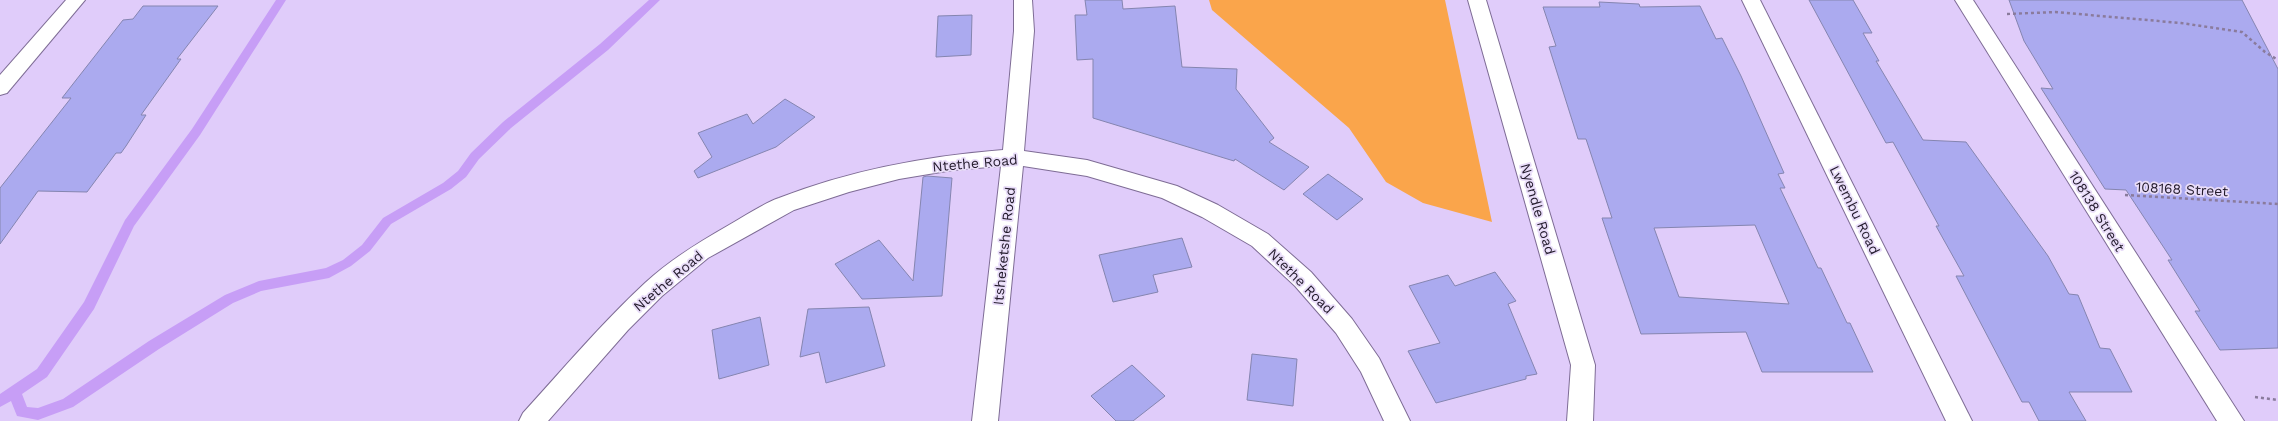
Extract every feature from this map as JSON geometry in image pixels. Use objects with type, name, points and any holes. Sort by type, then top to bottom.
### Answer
[{"type":"street","points":[[0,88],[76,0]]},
{"type":"street","name":"Itsheketshe Road","points":[[984,421],[1013,157],[1024,32],[1023,0]]},
{"type":"street","name":"Nyendle Road","points":[[1477,0],[1583,365],[1580,421]]},
{"type":"street","name":"Lwembu Road","points":[[1752,0],[1959,421]]},
{"type":"street","name":"108138 Street","points":[[1969,8],[2086,194],[2232,421]]},
{"type":"street","name":"Ntethe Road","points":[[532,421],[620,323],[654,289],[700,252],[786,204],[846,184],[899,171],[953,162],[1013,157],[1086,168],[1169,192],[1210,211],[1260,240],[1303,279],[1344,326],[1370,365],[1397,421]]},
{"type":"path","points":[[1969,8],[2055,12],[2181,23],[2242,32],[2265,52],[2278,60]]},
{"type":"path","name":"108168 Street","points":[[2086,194],[2278,204]]},
{"type":"shaded area","points":[[1209,0],[1445,0],[1492,222],[1423,203],[1386,182],[1349,128],[1212,10]]},
{"type":"building","points":[[1085,0],[1122,0],[1123,9],[1175,6],[1182,67],[1237,69],[1236,89],[1274,138],[1269,142],[1309,167],[1284,190],[1235,159],[1234,161],[1093,118],[1093,59],[1077,60],[1075,15],[1087,15]]},
{"type":"building","points":[[1809,0],[1853,0],[1872,33],[1863,33],[1879,61],[1876,61],[1923,140],[1966,142],[2048,256],[2069,294],[2078,295],[2100,348],[2110,349],[2132,392],[2069,392],[2086,421],[2039,421],[2029,402],[2022,402],[1956,276],[1964,276],[1936,226],[1939,226],[1893,142],[1886,143]]},
{"type":"building","points":[[2009,0],[2242,0],[2278,69],[2278,348],[2220,350],[2195,311],[2200,311],[2168,260],[2172,260],[2126,190],[2105,189],[2041,88],[2053,89],[2024,41]]},
{"type":"building","points":[[1599,2],[1639,4],[1640,7],[1700,6],[1716,39],[1722,38],[1741,76],[1784,173],[1778,174],[1785,188],[1780,188],[1818,268],[1821,268],[1847,323],[1850,323],[1873,372],[1762,372],[1746,332],[1641,334],[1602,218],[1612,218],[1586,139],[1578,139],[1549,47],[1556,46],[1543,7],[1600,7]],"holes":[[[1755,225],[1789,304],[1679,297],[1654,228]]]},
{"type":"building","points":[[143,6],[218,6],[177,59],[181,59],[141,115],[146,115],[126,146],[121,153],[116,153],[87,192],[38,191],[0,244],[0,188],[71,98],[62,98],[123,20],[133,19]]},
{"type":"building","points":[[972,15],[971,55],[936,57],[938,16]]},
{"type":"building","points":[[785,99],[815,117],[776,147],[698,178],[694,171],[712,157],[698,133],[747,114],[753,124]]},
{"type":"building","points":[[1328,174],[1363,199],[1337,220],[1303,194]]},
{"type":"building","points":[[923,177],[952,178],[942,296],[862,299],[835,264],[879,240],[913,281]]},
{"type":"building","points":[[1182,238],[1192,267],[1153,275],[1158,292],[1113,302],[1099,255]]},
{"type":"building","points":[[1495,272],[1516,301],[1508,304],[1537,374],[1526,376],[1526,379],[1436,403],[1408,351],[1440,343],[1409,286],[1448,275],[1455,286]]},
{"type":"building","points":[[869,307],[885,366],[826,383],[819,352],[800,357],[808,309]]},
{"type":"building","points":[[760,317],[769,365],[719,379],[712,330]]},
{"type":"building","points":[[1252,354],[1297,359],[1293,406],[1247,400]]},
{"type":"building","points":[[1132,365],[1165,396],[1133,421],[1116,421],[1091,396]]},
{"type":"waterway","points":[[0,401],[42,373],[89,305],[129,223],[196,132],[281,0]]},
{"type":"waterway","points":[[14,392],[22,412],[38,414],[68,403],[154,345],[229,299],[259,286],[329,273],[347,263],[366,248],[387,221],[447,186],[462,174],[475,156],[507,125],[604,47],[655,0]]}]
